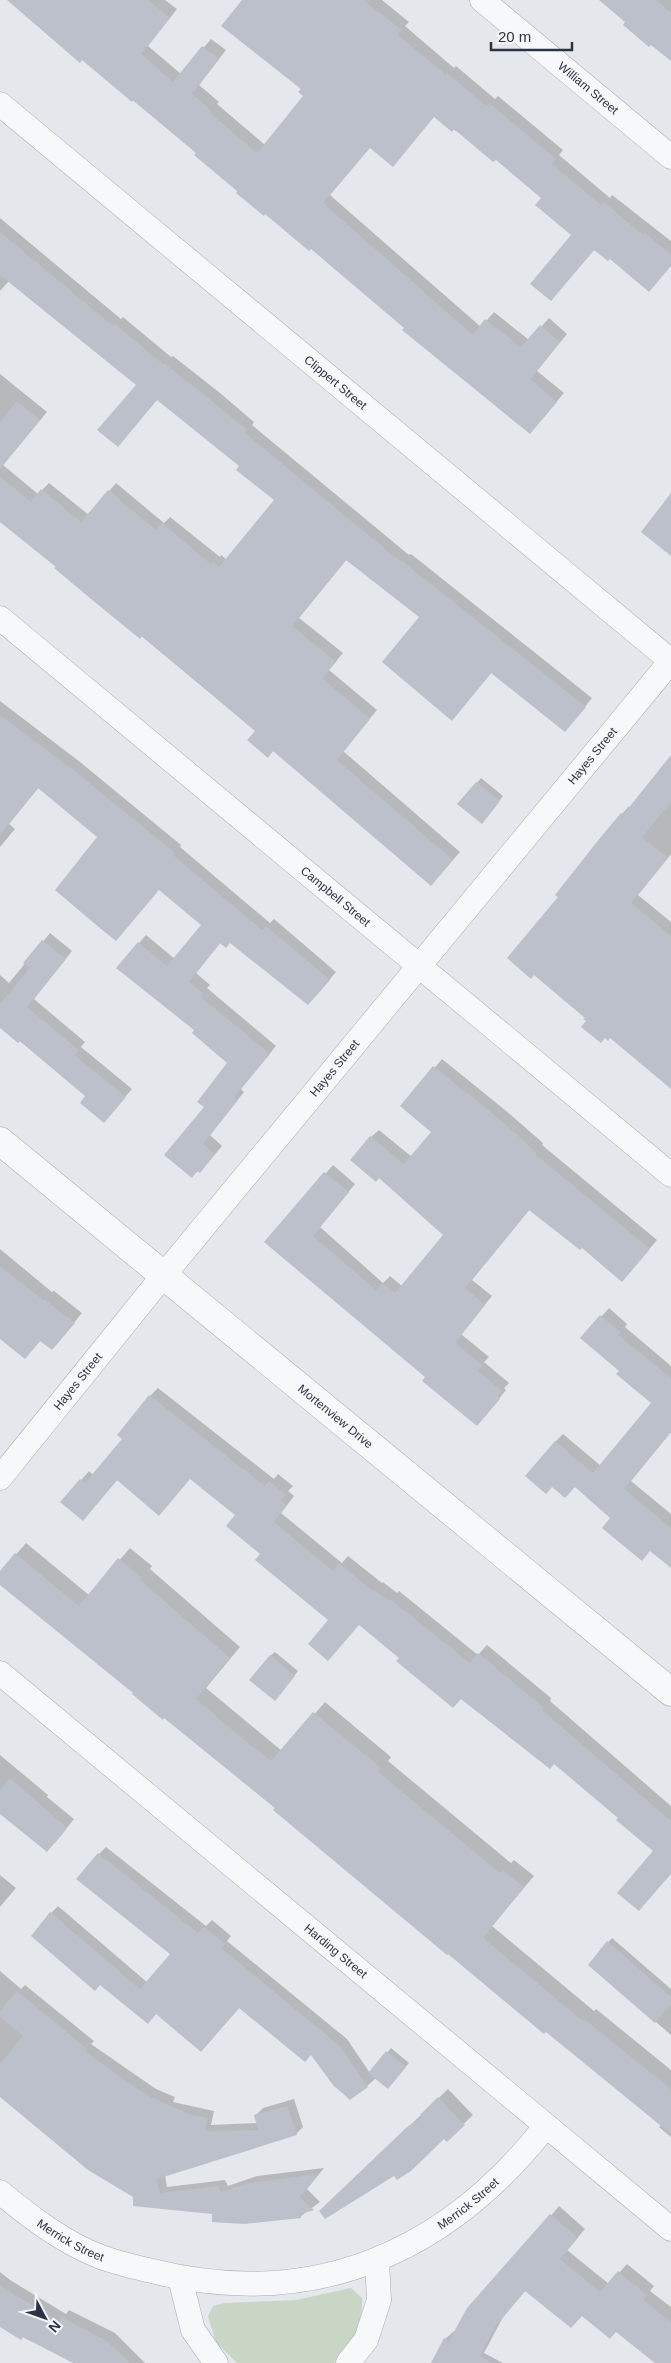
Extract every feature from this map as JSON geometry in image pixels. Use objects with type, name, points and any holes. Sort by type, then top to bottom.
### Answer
[{"type":"street","name":"William Street","points":[[482,0],[671,156]]},
{"type":"street","name":"Clippert Street","points":[[0,104],[671,661]]},
{"type":"street","name":"Campbell Street","points":[[0,618],[671,1174]]},
{"type":"street","name":"Hayes Street","points":[[0,1478],[163,1276],[671,661]]},
{"type":"street","name":"Mortenview Drive","points":[[0,1141],[671,1692]]},
{"type":"street","name":"Harding Street","points":[[0,1673],[671,2230]]},
{"type":"street","name":"Merrick Street","points":[[0,2192],[48,2229],[101,2257],[180,2278],[211,2283],[254,2285],[286,2283],[328,2276],[377,2260],[425,2236],[455,2217],[489,2190],[526,2152],[546,2127]]},
{"type":"street","points":[[348,2363],[366,2340],[379,2300],[377,2260]]},
{"type":"street","points":[[180,2278],[193,2330],[216,2363]]},
{"type":"green space","points":[[351,2288],[362,2298],[361,2317],[352,2341],[334,2363],[237,2363],[216,2342],[208,2316],[213,2306],[224,2303],[296,2300]]},
{"type":"building","points":[[7,0],[148,0],[170,18],[141,54],[173,82],[202,46],[219,59],[192,94],[212,111],[210,113],[257,153],[303,96],[298,92],[301,89],[221,26],[242,0],[363,0],[402,30],[398,35],[446,75],[447,73],[486,106],[489,103],[556,159],[552,164],[601,205],[604,202],[643,235],[645,233],[671,255],[671,266],[649,292],[610,259],[608,261],[594,250],[551,301],[530,284],[571,235],[535,205],[541,198],[496,160],[493,162],[454,129],[452,132],[434,117],[393,167],[370,148],[323,203],[473,335],[485,319],[521,347],[540,325],[560,342],[530,379],[557,402],[530,434],[402,330],[404,328],[311,249],[309,251],[265,214],[264,216],[236,193],[237,191],[194,155],[196,153],[133,100],[132,102],[82,60],[80,63]]},
{"type":"building","points":[[599,0],[656,0],[671,13],[671,61],[651,45],[649,47],[623,25],[625,22]]},
{"type":"building","points":[[0,232],[113,326],[115,324],[212,401],[247,430],[245,433],[401,562],[586,707],[565,732],[491,673],[452,721],[382,662],[419,617],[346,560],[292,626],[336,662],[322,678],[370,719],[337,760],[453,860],[431,886],[273,751],[268,758],[247,740],[255,731],[142,636],[140,639],[91,599],[54,568],[56,567],[0,522],[0,476],[31,502],[41,489],[81,522],[108,490],[156,530],[162,523],[211,564],[213,562],[219,567],[274,500],[236,470],[239,466],[157,400],[118,447],[97,430],[136,385],[0,275]]},
{"type":"building","points":[[17,401],[40,420],[0,469],[0,422]]},
{"type":"building","points":[[671,493],[671,556],[641,532]]},
{"type":"building","points":[[0,715],[72,769],[175,853],[173,855],[262,930],[266,926],[330,980],[308,1005],[230,943],[226,948],[220,943],[189,982],[203,993],[201,997],[270,1054],[234,1097],[238,1100],[203,1144],[215,1154],[200,1173],[197,1171],[192,1178],[164,1155],[204,1107],[197,1102],[227,1063],[192,1033],[194,1030],[116,968],[138,942],[167,966],[201,925],[159,890],[116,941],[95,924],[55,890],[97,837],[38,788],[0,835]]},
{"type":"building","points":[[671,755],[671,802],[642,837],[668,858],[631,903],[671,936],[671,1089],[610,1038],[608,1041],[605,1038],[601,1043],[581,1027],[586,1021],[583,1019],[585,1018],[534,975],[531,979],[507,958],[558,897],[555,895],[600,838],[621,813],[623,815]]},
{"type":"building","points":[[476,782],[500,801],[482,824],[457,804]]},
{"type":"building","points":[[42,940],[66,959],[27,1007],[79,1050],[74,1055],[126,1097],[104,1123],[80,1103],[85,1096],[20,1041],[18,1043],[0,1028],[0,1004],[30,968],[23,963]]},
{"type":"building","points":[[433,1066],[497,1117],[536,1152],[535,1154],[650,1249],[622,1282],[582,1248],[580,1250],[529,1210],[465,1288],[485,1305],[455,1343],[482,1365],[478,1371],[502,1391],[498,1397],[500,1399],[477,1426],[422,1381],[425,1377],[264,1242],[324,1172],[349,1192],[313,1236],[376,1290],[382,1283],[395,1293],[443,1235],[379,1178],[376,1182],[350,1160],[370,1136],[404,1164],[431,1132],[400,1106]]},
{"type":"building","points":[[0,1266],[75,1323],[52,1350],[40,1341],[25,1359],[0,1339]]},
{"type":"building","points":[[600,1315],[621,1332],[618,1335],[671,1378],[671,1432],[624,1489],[671,1528],[671,1568],[650,1551],[642,1561],[602,1528],[610,1518],[575,1487],[565,1498],[552,1487],[546,1494],[525,1476],[555,1441],[593,1473],[651,1403],[616,1374],[619,1371],[580,1338]]},
{"type":"building","points":[[149,1395],[265,1486],[269,1481],[286,1495],[281,1500],[287,1505],[274,1522],[333,1571],[339,1563],[373,1591],[374,1589],[388,1601],[390,1599],[470,1663],[478,1653],[543,1707],[542,1710],[671,1821],[671,1873],[639,1911],[617,1893],[653,1851],[616,1820],[618,1818],[554,1764],[550,1769],[461,1699],[453,1708],[396,1661],[399,1658],[359,1625],[328,1661],[308,1644],[328,1620],[255,1560],[260,1554],[226,1526],[235,1515],[190,1479],[159,1516],[117,1480],[83,1521],[60,1502],[80,1479],[85,1483],[122,1439],[117,1435]]},
{"type":"building","points":[[15,1553],[79,1606],[118,1558],[142,1578],[140,1580],[230,1658],[196,1699],[248,1743],[271,1761],[313,1712],[381,1768],[378,1772],[500,1873],[502,1870],[524,1887],[483,1938],[583,2021],[584,2019],[671,2089],[671,2134],[546,2032],[544,2034],[447,1955],[273,1810],[275,1808],[164,1718],[163,1720],[133,1693],[0,1585],[0,1571]]},
{"type":"building","points":[[270,1655],[295,1676],[275,1701],[249,1680]]},
{"type":"building","points":[[10,1778],[67,1828],[47,1852],[0,1814],[0,1790]]},
{"type":"building","points":[[98,1853],[198,1933],[204,1927],[225,1944],[221,1948],[340,2046],[368,2087],[350,2100],[333,2085],[311,2055],[305,2062],[239,2008],[201,2052],[156,2014],[148,2024],[100,1985],[95,1991],[31,1936],[50,1912],[140,1989],[170,1954],[76,1879]]},
{"type":"building","points":[[607,1941],[671,1997],[671,2004],[655,2023],[588,1965]]},
{"type":"building","points":[[17,1991],[87,2049],[85,2052],[148,2096],[189,2114],[208,2118],[205,2131],[258,2130],[254,2115],[287,2106],[297,2135],[157,2179],[160,2193],[218,2186],[221,2192],[249,2183],[319,2174],[300,2197],[314,2210],[301,2214],[301,2218],[244,2224],[212,2222],[212,2214],[133,2206],[133,2197],[88,2170],[0,2097],[0,2064],[23,2036],[0,2017],[0,2011]]},
{"type":"building","points":[[386,2051],[406,2067],[388,2089],[368,2073]]},
{"type":"building","points":[[438,2097],[465,2125],[447,2142],[444,2139],[411,2171],[397,2180],[394,2176],[325,2219],[319,2211],[407,2127],[423,2117],[420,2115]]},
{"type":"building","points":[[550,2214],[578,2238],[560,2259],[600,2292],[618,2271],[647,2295],[643,2300],[671,2322],[671,2363],[655,2363],[616,2332],[610,2339],[582,2316],[571,2328],[525,2291],[495,2327],[480,2356],[493,2363],[431,2363],[444,2338],[449,2341],[467,2308]]},
{"type":"building","points":[[0,2286],[59,2321],[61,2317],[107,2341],[130,2363],[73,2363],[23,2337],[21,2340],[0,2327]]}]
